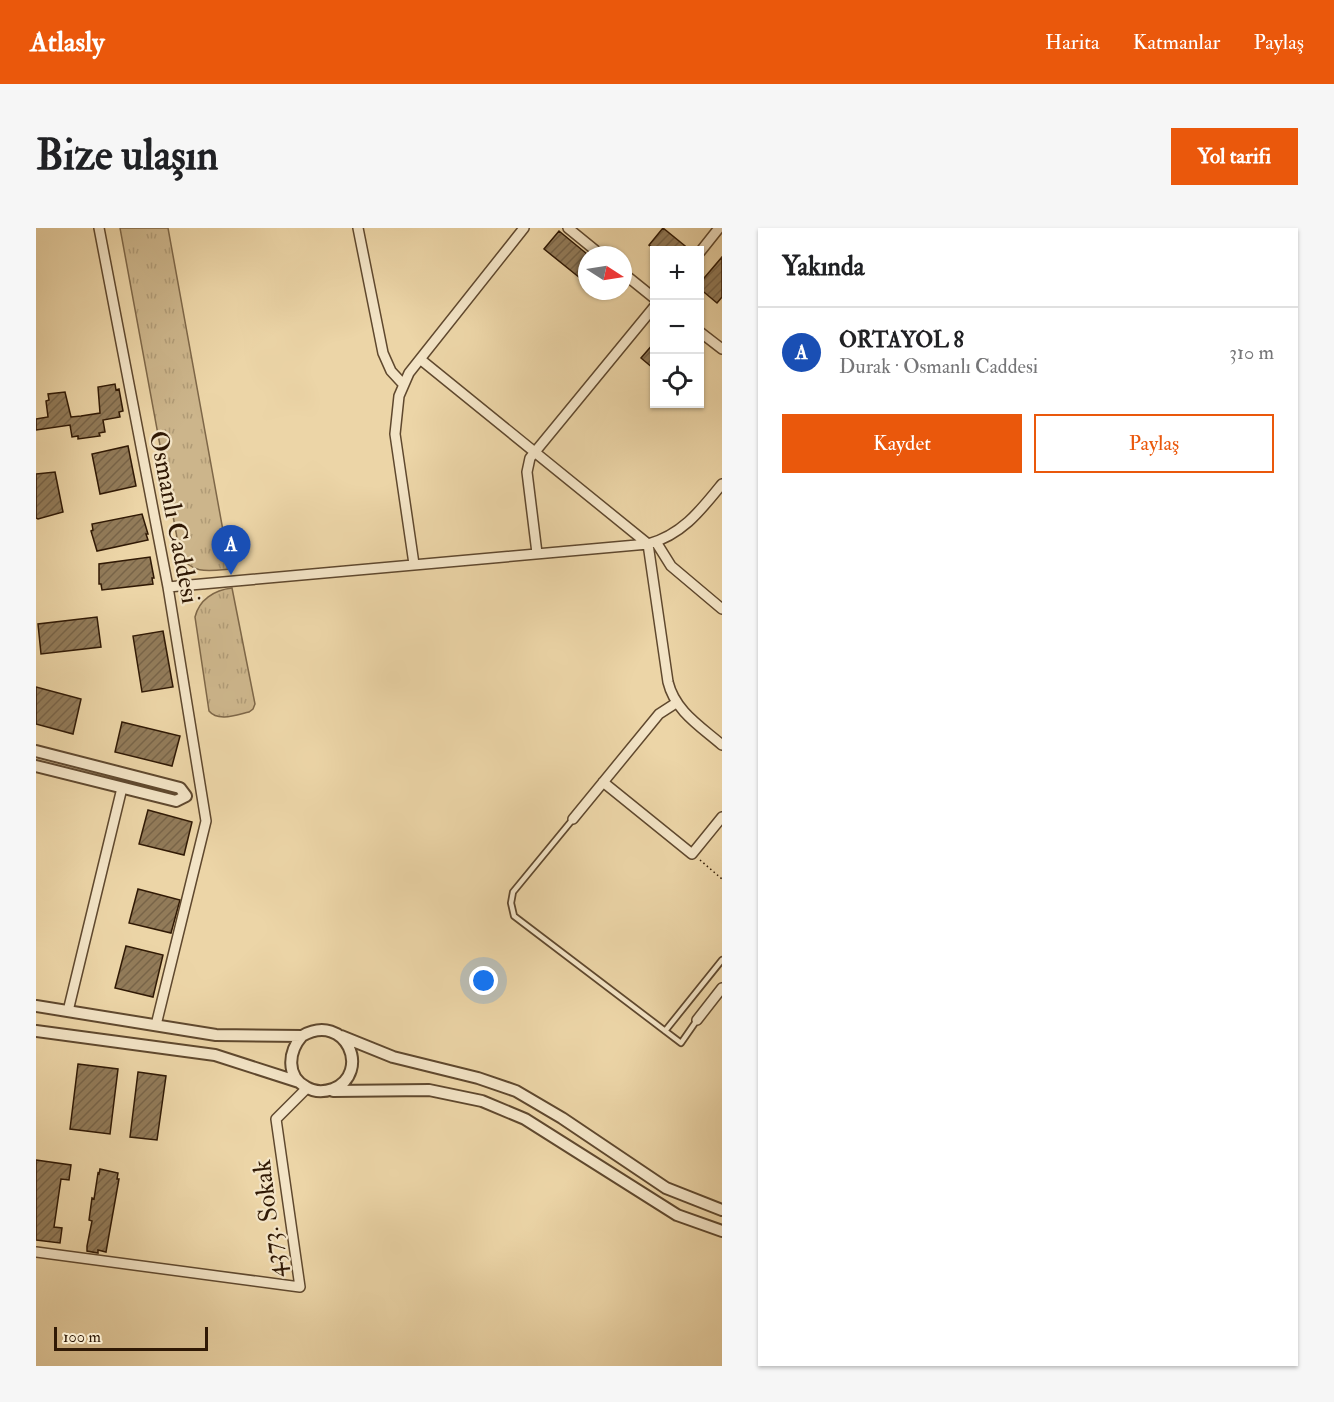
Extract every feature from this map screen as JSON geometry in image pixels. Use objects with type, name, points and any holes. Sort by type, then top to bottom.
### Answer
[{"type":"street","name":"Osmanlı Caddesi","points":[[99,228],[168,587],[206,827],[156,1025]]},
{"type":"street","points":[[358,228],[383,353],[391,371],[403,384]]},
{"type":"street","points":[[414,564],[394,434],[396,409],[403,384],[409,373],[524,228]]},
{"type":"street","points":[[568,228],[590,246]]},
{"type":"street","points":[[704,246],[719,228]]},
{"type":"street","points":[[632,280],[650,295]]},
{"type":"street","points":[[537,553],[527,472],[530,458],[650,312]]},
{"type":"street","points":[[704,336],[722,349]]},
{"type":"street","points":[[420,359],[652,543],[671,566],[722,609]]},
{"type":"street","points":[[168,587],[652,543],[671,536],[684,527],[699,513],[722,484]]},
{"type":"street","points":[[652,543],[668,681],[676,703],[684,714],[722,745]]},
{"type":"street","points":[[573,819],[659,714],[676,703]]},
{"type":"street","points":[[36,751],[180,788],[186,796]]},
{"type":"street","points":[[36,766],[176,801],[186,796],[202,797]]},
{"type":"street","points":[[603,782],[692,854],[722,817]]},
{"type":"street","points":[[68,1011],[122,788]]},
{"type":"street","points":[[697,1020],[722,988]]},
{"type":"street","points":[[36,1006],[216,1035],[302,1036]]},
{"type":"street","points":[[303,1085],[293,1073],[291,1064],[291,1053],[295,1044],[311,1031],[321,1029],[331,1031],[393,1057],[478,1078],[516,1091],[562,1118],[666,1188],[722,1209]]},
{"type":"street","points":[[36,1031],[215,1055],[316,1091],[429,1090],[482,1101],[525,1119],[677,1215],[722,1231]]},
{"type":"street","points":[[327,1091],[336,1088],[350,1072],[351,1052],[340,1035]]},
{"type":"street","name":"4373. Sokak","points":[[36,1252],[300,1287],[276,1119],[303,1085]]},
{"type":"lane","points":[[573,819],[513,892],[511,903],[517,919],[681,1043],[697,1020]]},
{"type":"lane","points":[[665,1031],[722,960]]},
{"type":"path","points":[[692,854],[722,879]]},
{"type":"green space","points":[[120,228],[168,228],[230,569],[208,571],[195,569],[184,561],[180,554]]},
{"type":"green space","points":[[232,588],[255,704],[249,712],[222,717],[209,711],[195,617],[200,606],[208,597]]},
{"type":"building","points":[[663,228],[685,246],[650,246]]},
{"type":"building","points":[[559,231],[578,247],[578,276],[544,249]]},
{"type":"building","points":[[722,257],[722,297],[717,303],[704,292],[704,278]]},
{"type":"building","points":[[650,348],[650,366],[641,358]]},
{"type":"building","points":[[115,384],[116,390],[119,389],[123,411],[119,412],[120,417],[103,420],[105,432],[99,433],[100,436],[78,439],[78,436],[72,437],[70,425],[36,430],[36,419],[48,417],[46,401],[49,400],[48,394],[65,392],[71,417],[81,416],[100,413],[98,387]]},
{"type":"building","points":[[128,446],[136,486],[100,494],[92,454]]},
{"type":"building","points":[[55,472],[63,512],[38,519],[36,518],[36,474]]},
{"type":"building","points":[[142,514],[148,540],[97,551],[91,531],[93,530],[92,524]]},
{"type":"building","points":[[150,557],[153,584],[102,590],[99,584],[99,564]]},
{"type":"building","points":[[97,617],[101,647],[41,654],[38,624]]},
{"type":"building","points":[[163,631],[173,687],[142,692],[133,636]]},
{"type":"building","points":[[36,687],[81,699],[73,734],[36,724]]},
{"type":"building","points":[[122,722],[180,736],[172,766],[115,752]]},
{"type":"building","points":[[148,810],[192,822],[184,855],[139,844]]},
{"type":"building","points":[[138,889],[180,900],[171,933],[129,923]]},
{"type":"building","points":[[126,946],[163,955],[153,997],[115,988]]},
{"type":"building","points":[[78,1064],[118,1069],[110,1134],[70,1129]]},
{"type":"building","points":[[138,1072],[166,1076],[157,1140],[130,1137]]},
{"type":"building","points":[[36,1160],[71,1165],[69,1180],[61,1179],[54,1227],[62,1228],[60,1243],[36,1240]]},
{"type":"building","points":[[100,1169],[118,1173],[117,1179],[119,1179],[106,1252],[98,1250],[98,1253],[87,1251],[87,1246],[92,1221],[89,1220],[92,1198],[94,1199]]},
{"type":"place","name":"ORTAYOL 8","points":[[231,575]]}]
